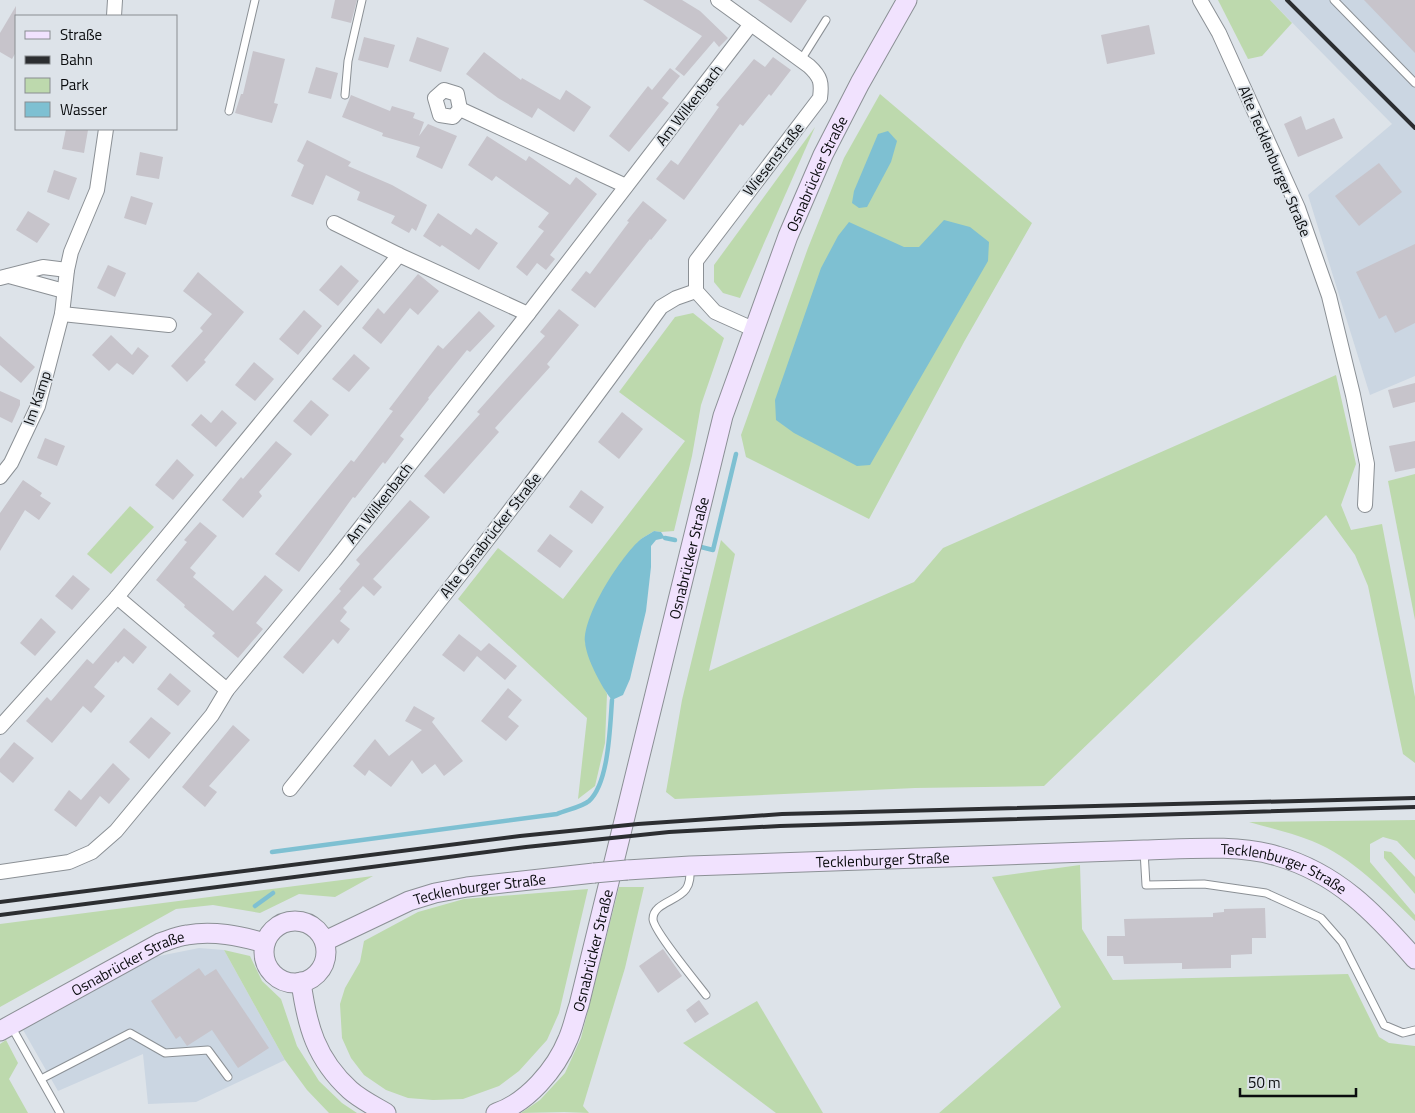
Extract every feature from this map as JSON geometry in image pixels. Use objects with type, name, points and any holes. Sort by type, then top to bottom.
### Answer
[{"type":"main road","name":"Osnabrücker Straße","points":[[496,1113],[529,1094],[552,1068],[568,1039],[579,1005],[723,416],[788,236],[823,155],[907,0]]},
{"type":"main road","name":"Tecklenburger Straße","points":[[325,941],[409,901],[435,893],[467,887],[594,873],[690,866],[1197,849],[1239,850],[1276,855],[1311,868],[1342,887],[1372,912],[1415,959]]},
{"type":"main road","points":[[291,921],[302,921],[312,925],[320,932],[325,941],[327,955],[324,965],[313,978],[294,983],[284,981],[270,970],[266,961],[265,943],[274,929],[282,924],[291,921]]},
{"type":"main road","name":"Osnabrücker Straße","points":[[6,1028],[160,943],[186,935],[212,933],[239,936],[265,943]]},
{"type":"main road","points":[[301,982],[312,1036],[325,1061],[350,1090],[386,1113]]},
{"type":"street","points":[[114,15],[115,0]]},
{"type":"street","name":"Wiesenstraße","points":[[696,291],[696,261],[820,98],[822,84],[816,72],[802,60],[718,0]]},
{"type":"street","name":"Alte Tecklenburger Straße","points":[[1200,0],[1219,33],[1298,208],[1329,296],[1353,395],[1367,464],[1365,504]]},
{"type":"street","name":"Am Wilkenbach","points":[[0,872],[69,862],[92,852],[116,831],[212,715],[227,690],[341,552],[528,314],[751,24]]},
{"type":"street","points":[[460,109],[626,186]]},
{"type":"street","name":"Im Kamp","points":[[0,477],[11,463],[38,406],[62,314],[67,270],[72,252],[97,190],[106,130]]},
{"type":"street","points":[[334,223],[528,314]]},
{"type":"street","points":[[0,727],[117,597],[400,255]]},
{"type":"street","points":[[4,277],[43,267],[67,270]]},
{"type":"street","points":[[4,277],[64,291]]},
{"type":"street","points":[[696,291],[715,312],[753,329]]},
{"type":"street","name":"Alte Osnabrücker Straße","points":[[290,788],[398,654],[579,420],[661,307],[676,298],[696,291]]},
{"type":"street","points":[[62,314],[169,326]]},
{"type":"street","points":[[117,597],[227,690]]},
{"type":"lane","points":[[229,111],[255,0]]},
{"type":"lane","points":[[345,95],[348,61],[362,0]]},
{"type":"lane","points":[[1334,0],[1415,83]]},
{"type":"lane","points":[[802,60],[826,20]]},
{"type":"lane","points":[[1144,850],[1146,885],[1204,884],[1266,893],[1321,918],[1342,942],[1384,1025],[1402,1033],[1415,1030]]},
{"type":"lane","points":[[690,866],[690,881],[686,889],[680,895],[657,909],[653,920],[659,932],[706,995]]},
{"type":"lane","points":[[6,1028],[41,1079],[60,1113]]},
{"type":"lane","points":[[41,1079],[130,1033],[165,1053],[208,1050],[228,1077]]},
{"type":"shaded area","points":[[1270,0],[1415,0],[1415,376],[1370,395],[1308,195],[1392,124]]},
{"type":"shaded area","points":[[199,948],[224,950],[285,1060],[196,1102],[148,1104],[143,1054],[58,1091],[22,1028],[149,958]]},
{"type":"green space","points":[[1218,0],[1270,0],[1292,23],[1262,56],[1248,59]]},
{"type":"green space","points":[[880,94],[1032,223],[964,342],[869,519],[746,457],[741,435],[808,248],[844,158]]},
{"type":"green space","points":[[815,127],[740,298],[723,293],[714,282],[714,265]]},
{"type":"green space","points":[[693,313],[724,338],[701,405],[692,456],[674,531],[654,531],[641,539],[622,561],[585,641],[589,656],[607,694],[605,743],[595,786],[578,799],[587,718],[458,599],[498,548],[563,599],[685,441],[619,392],[675,317]]},
{"type":"green space","points":[[1336,375],[1356,464],[1341,505],[1351,530],[1382,524],[1415,697],[1415,763],[1403,754],[1368,586],[1355,555],[1326,515],[1044,786],[915,788],[675,799],[666,792],[682,700],[721,540],[735,554],[709,671],[914,582],[943,548]]},
{"type":"green space","points":[[1415,474],[1415,620],[1388,481]]},
{"type":"green space","points":[[130,506],[154,527],[111,574],[87,554]]},
{"type":"green space","points":[[1415,820],[1415,860],[1397,841],[1383,837],[1370,844],[1370,862],[1415,915],[1415,921],[1367,876],[1341,856],[1304,838],[1249,822]]},
{"type":"green space","points":[[1384,851],[1391,852],[1415,877],[1415,894],[1384,858]]},
{"type":"green space","points":[[1080,865],[1082,929],[1113,980],[1348,974],[1379,1037],[1389,1043],[1415,1046],[1415,1113],[939,1113],[1061,1007],[992,877]]},
{"type":"green space","points":[[373,876],[335,897],[299,894],[260,913],[213,905],[176,909],[0,1007],[0,924]]},
{"type":"green space","points":[[619,887],[644,887],[625,968],[583,1106],[589,1113],[521,1113],[540,1100],[565,1073],[581,1038]]},
{"type":"green space","points":[[588,889],[559,1013],[547,1040],[519,1071],[499,1086],[463,1099],[433,1100],[408,1098],[386,1090],[364,1075],[351,1058],[342,1038],[340,1004],[345,988],[360,962],[364,941],[418,912],[464,899]]},
{"type":"green space","points":[[224,950],[250,956],[262,981],[281,999],[297,1046],[319,1081],[342,1103],[357,1113],[329,1113],[307,1090],[285,1060]]},
{"type":"green space","points":[[757,1001],[823,1113],[776,1113],[683,1043]]},
{"type":"green space","points":[[6,1040],[18,1063],[9,1079],[28,1113],[0,1113],[0,1044]]},
{"type":"water","points":[[888,131],[897,141],[891,162],[867,207],[859,208],[852,203],[854,191],[878,134]]},
{"type":"water","points":[[944,220],[970,227],[989,242],[988,261],[870,465],[857,466],[794,433],[776,420],[775,400],[821,268],[838,236],[849,222],[904,247],[919,247]]},
{"type":"water","points":[[654,531],[661,532],[665,538],[656,540],[651,546],[651,567],[646,611],[630,679],[623,695],[612,700],[599,681],[591,664],[586,649],[586,631],[597,602],[614,572],[633,547],[641,539]]},
{"type":"building","points":[[335,0],[357,0],[351,23],[331,18]]},
{"type":"building","points":[[643,0],[682,0],[700,11],[728,38],[719,47],[714,41],[684,76],[675,69],[702,36]]},
{"type":"building","points":[[758,0],[807,0],[791,23]]},
{"type":"building","points":[[1364,0],[1415,0],[1415,53]]},
{"type":"building","points":[[16,6],[15,54],[12,59],[0,52],[0,33]]},
{"type":"building","points":[[1149,25],[1155,54],[1107,64],[1101,35]]},
{"type":"building","points":[[364,37],[395,45],[388,68],[358,60]]},
{"type":"building","points":[[417,37],[449,48],[441,72],[409,61]]},
{"type":"building","points":[[253,51],[285,59],[274,103],[278,104],[272,123],[235,113],[241,94],[243,94]]},
{"type":"building","points":[[484,52],[521,80],[522,78],[560,100],[566,90],[591,107],[574,132],[538,108],[532,118],[498,98],[466,74]]},
{"type":"building","points":[[773,57],[791,70],[771,96],[769,94],[743,126],[740,124],[684,200],[656,179],[671,160],[678,165],[719,107],[716,105],[754,59],[765,67]]},
{"type":"building","points":[[316,67],[338,73],[331,99],[308,93]]},
{"type":"building","points":[[670,68],[680,76],[662,98],[669,103],[629,152],[609,136],[648,86],[652,90]]},
{"type":"building","points":[[351,95],[390,111],[392,106],[415,113],[413,118],[424,122],[419,136],[428,124],[457,136],[442,169],[416,157],[420,147],[382,136],[383,133],[342,117]]},
{"type":"building","points":[[1301,116],[1306,130],[1334,118],[1343,138],[1298,157],[1284,124]]},
{"type":"building","points":[[66,130],[88,130],[84,153],[62,149]]},
{"type":"building","points":[[487,136],[526,161],[529,156],[570,185],[576,177],[597,194],[550,255],[555,259],[546,270],[537,263],[527,276],[516,267],[544,231],[538,227],[549,213],[496,176],[492,181],[468,165]]},
{"type":"building","points":[[307,140],[351,162],[348,166],[392,185],[427,205],[416,231],[412,228],[409,233],[391,223],[395,216],[357,200],[360,192],[326,175],[313,205],[291,196],[304,165],[297,161]]},
{"type":"building","points":[[140,152],[163,157],[159,179],[136,175]]},
{"type":"building","points":[[1379,163],[1402,192],[1359,226],[1335,196]]},
{"type":"building","points":[[54,170],[77,178],[69,200],[47,192]]},
{"type":"building","points":[[131,196],[153,203],[146,225],[124,218]]},
{"type":"building","points":[[643,201],[667,220],[595,308],[571,290],[586,271],[590,274]]},
{"type":"building","points":[[28,211],[50,224],[37,243],[16,230]]},
{"type":"building","points":[[438,213],[471,235],[476,228],[498,243],[479,270],[442,245],[440,247],[423,236]]},
{"type":"building","points":[[1415,244],[1415,323],[1395,333],[1386,315],[1379,319],[1356,272]]},
{"type":"building","points":[[108,265],[126,273],[115,297],[97,288]]},
{"type":"building","points":[[341,265],[359,281],[338,306],[319,290]]},
{"type":"building","points":[[198,272],[244,312],[204,360],[206,362],[187,382],[171,366],[203,331],[200,328],[212,314],[183,291]]},
{"type":"building","points":[[418,274],[439,291],[418,315],[410,308],[381,344],[362,328],[378,308],[384,314]]},
{"type":"building","points":[[559,309],[579,325],[547,364],[550,367],[495,428],[499,432],[444,494],[424,476],[480,414],[477,412],[545,336],[540,332]]},
{"type":"building","points":[[304,310],[322,326],[298,355],[279,339]]},
{"type":"building","points":[[479,311],[495,326],[470,352],[467,350],[428,398],[400,436],[404,439],[385,464],[383,462],[355,498],[353,497],[299,572],[275,554],[351,460],[354,462],[393,411],[389,409],[438,345],[443,349]]},
{"type":"building","points":[[111,335],[132,355],[138,347],[149,356],[133,375],[117,363],[109,371],[92,355]]},
{"type":"building","points":[[0,336],[35,367],[21,383],[0,365]]},
{"type":"building","points":[[354,354],[370,368],[349,392],[332,379]]},
{"type":"building","points":[[254,362],[274,379],[255,401],[235,385]]},
{"type":"building","points":[[1415,383],[1415,402],[1393,408],[1388,390]]},
{"type":"building","points":[[0,391],[20,400],[20,405],[12,423],[0,417]]},
{"type":"building","points":[[311,400],[329,415],[311,436],[293,421]]},
{"type":"building","points":[[222,410],[237,423],[216,447],[191,425],[201,414],[211,423]]},
{"type":"building","points":[[622,412],[643,429],[619,459],[598,442]]},
{"type":"building","points":[[45,438],[65,446],[57,466],[37,458]]},
{"type":"building","points":[[276,441],[292,454],[259,492],[262,496],[243,518],[222,500],[241,477],[243,479]]},
{"type":"building","points":[[1415,441],[1415,468],[1395,472],[1389,446]]},
{"type":"building","points":[[177,459],[194,475],[173,500],[155,485]]},
{"type":"building","points":[[23,480],[42,493],[40,496],[51,503],[39,520],[25,510],[0,551],[0,513]]},
{"type":"building","points":[[581,490],[604,507],[592,524],[569,507]]},
{"type":"building","points":[[410,500],[430,517],[373,579],[382,587],[374,596],[363,586],[343,608],[347,612],[340,621],[350,629],[338,644],[333,639],[303,674],[283,657],[341,591],[339,589],[360,564],[356,560]]},
{"type":"building","points":[[200,522],[217,536],[190,568],[196,573],[193,577],[233,611],[265,575],[283,590],[256,623],[263,629],[238,658],[212,636],[215,633],[156,580],[187,542],[184,540]]},
{"type":"building","points":[[550,534],[573,551],[560,568],[537,551]]},
{"type":"building","points":[[73,575],[90,589],[72,610],[55,596]]},
{"type":"building","points":[[41,618],[56,632],[35,656],[20,643]]},
{"type":"building","points":[[124,628],[147,647],[133,664],[124,656],[118,663],[116,661],[94,687],[105,696],[91,713],[83,706],[52,743],[26,721],[47,697],[51,701],[87,659],[93,664]]},
{"type":"building","points":[[459,634],[481,651],[489,643],[517,666],[505,680],[477,656],[464,672],[442,655]]},
{"type":"building","points":[[170,673],[191,691],[178,706],[157,689]]},
{"type":"building","points":[[508,688],[522,700],[508,717],[519,726],[506,741],[481,721]]},
{"type":"building","points":[[414,706],[435,718],[432,722],[463,761],[444,776],[435,764],[422,774],[412,760],[391,787],[369,770],[365,776],[353,766],[375,739],[389,756],[422,730],[405,721]]},
{"type":"building","points":[[151,717],[171,733],[149,759],[129,742]]},
{"type":"building","points":[[233,725],[250,740],[209,786],[217,792],[205,807],[182,787]]},
{"type":"building","points":[[14,742],[34,758],[13,783],[0,772],[0,759]]},
{"type":"building","points":[[113,763],[130,779],[109,804],[100,796],[76,827],[54,810],[69,790],[81,800]]},
{"type":"building","points":[[1265,908],[1266,938],[1252,938],[1252,954],[1231,955],[1231,968],[1182,969],[1182,963],[1124,964],[1123,956],[1107,956],[1107,936],[1125,936],[1124,919],[1213,917],[1213,913],[1224,912],[1224,909]]},
{"type":"building","points":[[663,949],[682,976],[658,993],[639,966]]},
{"type":"building","points":[[199,968],[205,976],[216,969],[269,1048],[238,1068],[212,1030],[187,1046],[180,1036],[176,1039],[151,1001]]},
{"type":"building","points":[[699,1000],[709,1014],[695,1023],[686,1010]]},
{"type":"waterway","points":[[701,547],[713,550],[736,454]]},
{"type":"waterway","points":[[665,538],[675,540]]},
{"type":"waterway","points":[[272,852],[557,814],[582,805],[589,801],[596,793],[605,768],[612,700]]},
{"type":"waterway","points":[[255,906],[273,893]]},
{"type":"railway","points":[[1287,0],[1415,128]]},
{"type":"railway","points":[[0,902],[520,836],[638,824],[782,814],[1415,798]]},
{"type":"railway","points":[[0,915],[526,847],[669,832],[780,826],[1415,807]]}]
